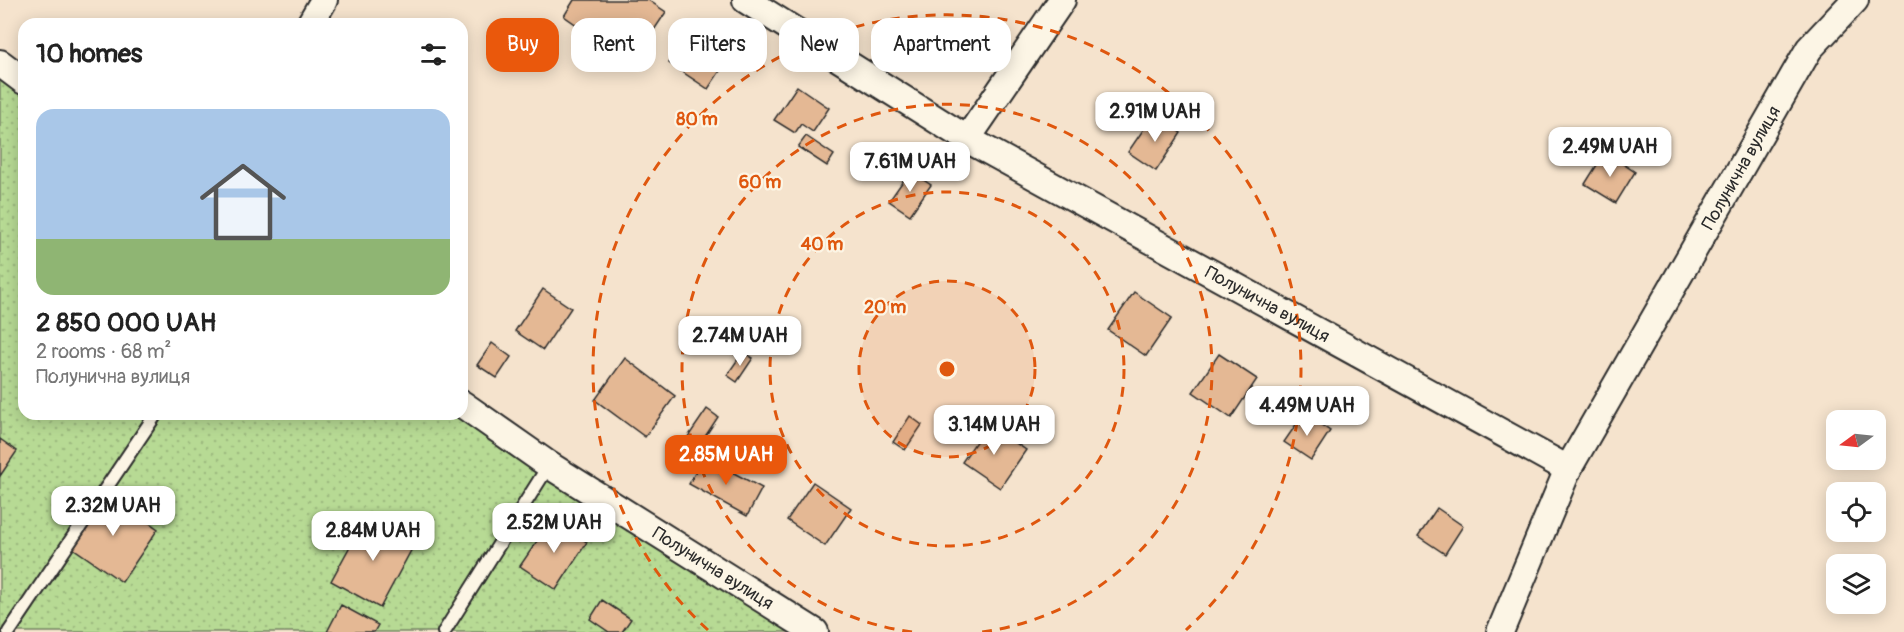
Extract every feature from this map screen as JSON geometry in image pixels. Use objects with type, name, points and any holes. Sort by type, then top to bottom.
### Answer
[{"type":"street","points":[[314,18],[324,0]]},
{"type":"street","name":"Полунична вулиця","points":[[746,0],[967,139],[1568,469]]},
{"type":"street","points":[[967,139],[1062,0]]},
{"type":"street","name":"Полунична вулиця","points":[[1500,632],[1568,469],[1809,49],[1855,0]]},
{"type":"street","points":[[0,63],[18,76]]},
{"type":"street","name":"Полунична вулиця","points":[[468,408],[549,465],[815,632]]},
{"type":"lane","points":[[9,632],[152,420]]},
{"type":"lane","points":[[444,632],[549,465]]},
{"type":"green space","points":[[0,78],[18,91],[18,420],[468,420],[468,418],[814,632],[0,632]]},
{"type":"building","points":[[574,0],[648,0],[666,12],[656,27],[656,18],[571,18],[571,21],[564,16]]},
{"type":"building","points":[[682,72],[719,72],[708,89]]},
{"type":"building","points":[[797,86],[829,108],[813,132],[801,124],[795,133],[774,120]]},
{"type":"building","points":[[1154,114],[1181,133],[1156,171],[1128,152]]},
{"type":"building","points":[[806,136],[834,155],[827,166],[798,147]]},
{"type":"building","points":[[1605,152],[1635,172],[1616,203],[1585,184]]},
{"type":"building","points":[[910,171],[931,185],[910,215],[889,201]]},
{"type":"building","points":[[543,289],[571,308],[543,350],[515,331]]},
{"type":"building","points":[[1134,292],[1172,318],[1146,356],[1108,330]]},
{"type":"building","points":[[492,343],[511,357],[497,378],[477,365]]},
{"type":"building","points":[[743,352],[753,358],[737,382],[727,375]]},
{"type":"building","points":[[1219,354],[1257,379],[1231,418],[1193,392]]},
{"type":"building","points":[[625,358],[675,396],[645,437],[595,400]]},
{"type":"building","points":[[707,409],[718,417],[693,455],[681,447]]},
{"type":"building","points":[[1304,413],[1330,431],[1311,460],[1284,442]]},
{"type":"building","points":[[910,416],[922,425],[905,450],[893,442]]},
{"type":"building","points":[[988,424],[1026,450],[1000,488],[962,462]]},
{"type":"building","points":[[0,439],[17,451],[0,476]]},
{"type":"building","points":[[704,457],[762,488],[747,516],[689,484]]},
{"type":"building","points":[[813,482],[851,508],[825,546],[787,520]]},
{"type":"building","points":[[104,491],[158,529],[122,582],[67,544]]},
{"type":"building","points":[[1437,508],[1463,526],[1445,554],[1418,536]]},
{"type":"building","points":[[366,517],[415,543],[380,608],[331,581]]},
{"type":"building","points":[[552,519],[587,542],[556,590],[520,566]]},
{"type":"building","points":[[602,600],[631,619],[622,632],[609,632],[590,619]]},
{"type":"building","points":[[341,605],[378,625],[374,632],[327,632]]}]
